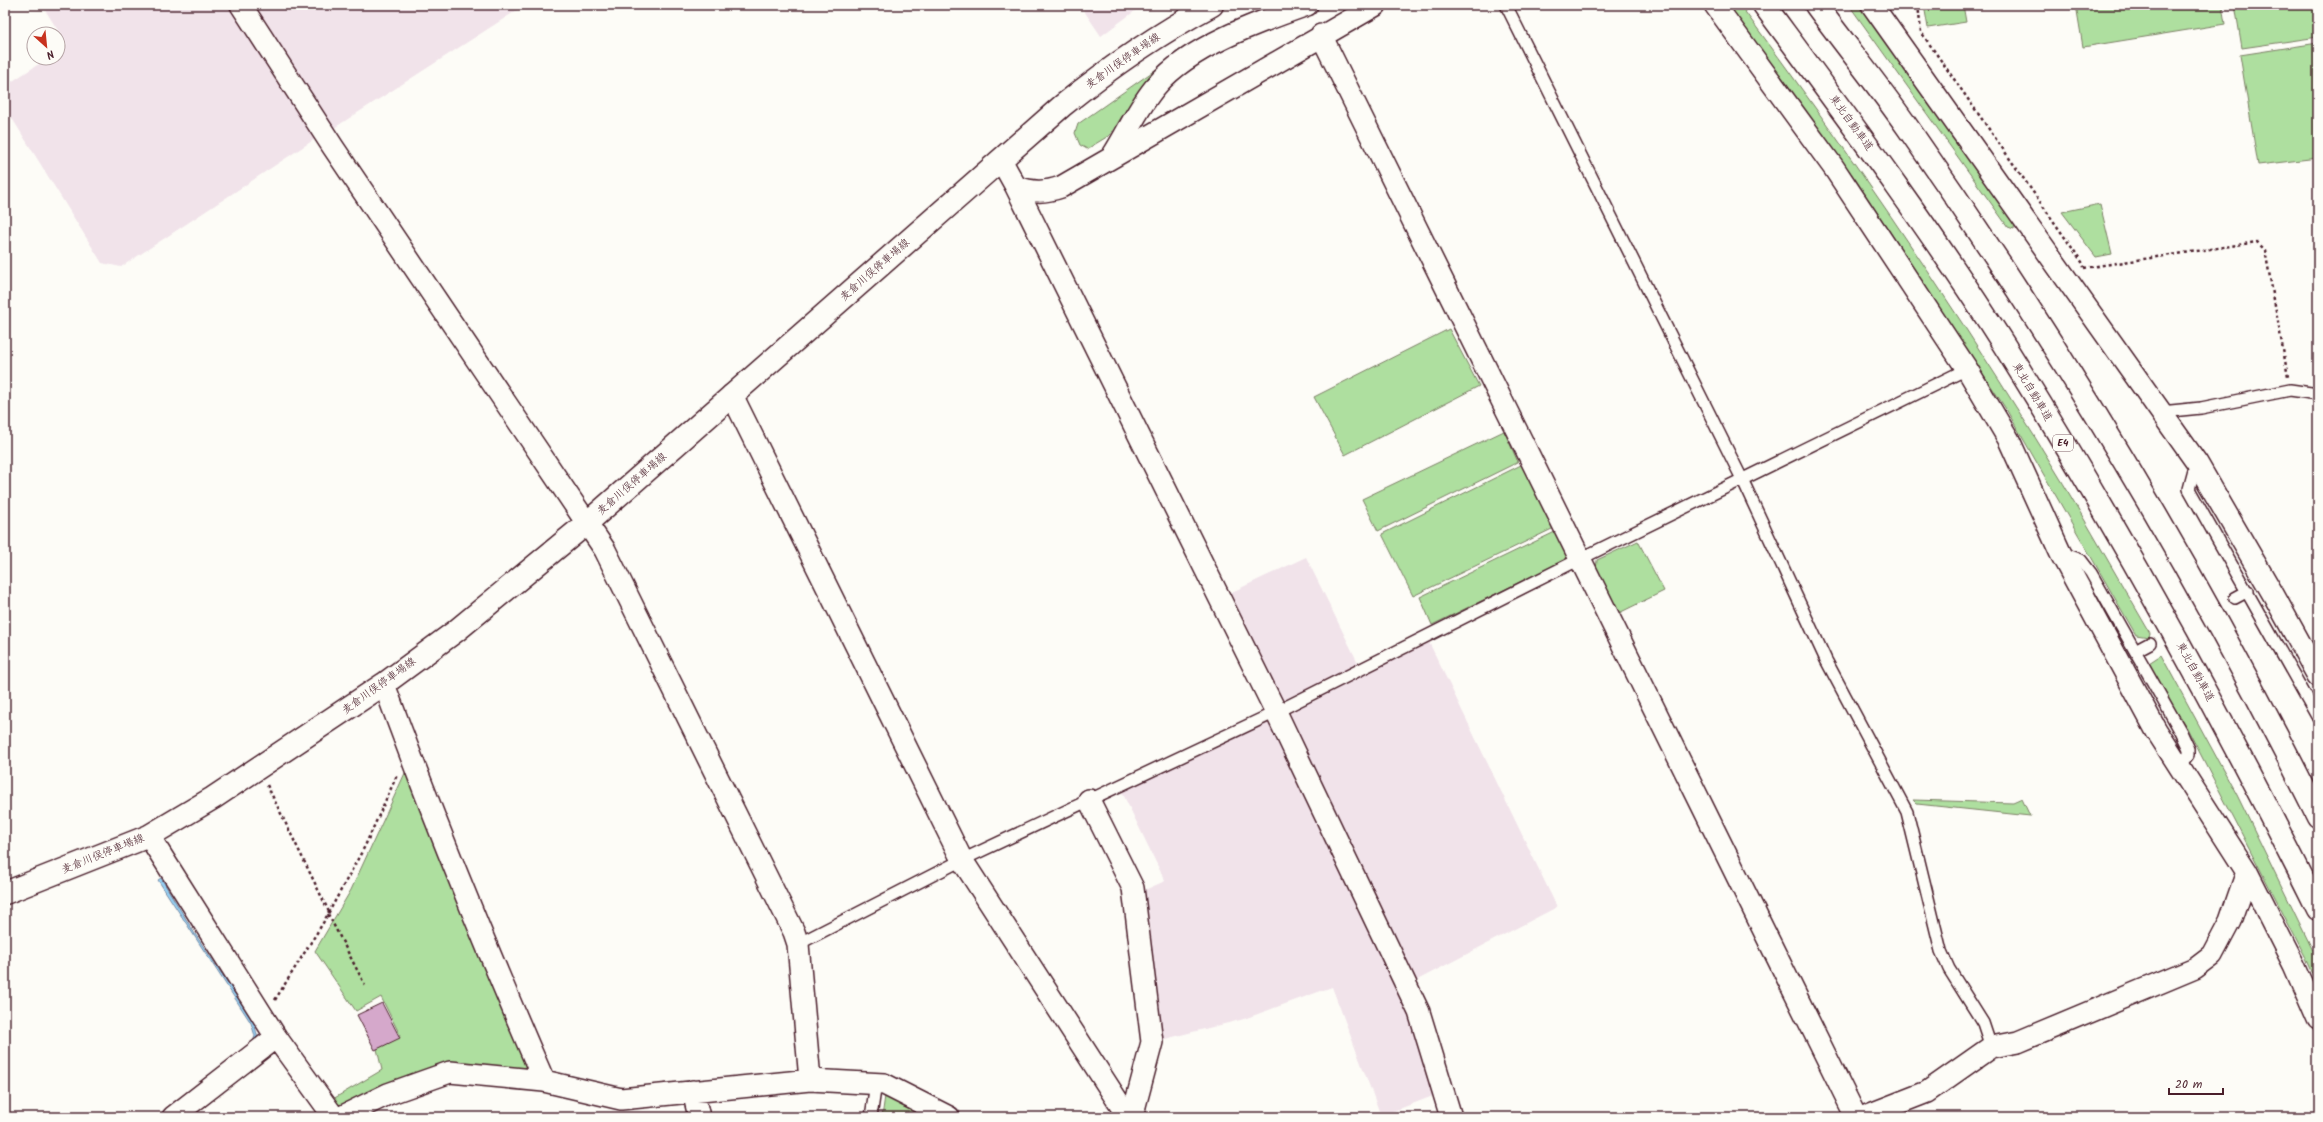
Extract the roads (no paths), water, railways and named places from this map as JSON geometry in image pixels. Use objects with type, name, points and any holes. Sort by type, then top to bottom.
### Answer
[{"type":"main road","name":"麦倉川俣停車場線","points":[[5,893],[149,836],[214,798],[384,684],[456,631],[587,523],[1000,160],[1096,78],[1149,41],[1212,5]]},
{"type":"main road","name":"東北自動車道","points":[[1764,5],[1872,150],[2003,344],[2116,533],[2186,656],[2261,795],[2318,909]]},
{"type":"main road","points":[[1816,5],[1908,127],[2038,322],[2158,518],[2225,638],[2318,816]]},
{"type":"street","points":[[241,5],[333,147],[605,550],[794,932],[798,944],[810,1080]]},
{"type":"street","points":[[1112,157],[1157,85],[1177,66],[1211,45],[1276,16],[1307,5]]},
{"type":"street","points":[[1016,187],[1033,192],[1047,192],[1061,187],[1321,35],[1376,5]]},
{"type":"street","points":[[1715,5],[1834,168],[1967,369],[2021,464],[2060,552],[2156,730],[2247,872],[2294,965],[2318,1020]]},
{"type":"street","points":[[1872,5],[2076,275],[2161,412],[2197,462],[2274,594],[2318,676]]},
{"type":"street","points":[[1321,35],[1580,559],[1657,710],[1856,1117]]},
{"type":"street","points":[[1000,160],[1016,187],[1276,712],[1419,1012],[1451,1117]]},
{"type":"street","points":[[732,395],[962,860],[1128,1117]]},
{"type":"street","points":[[384,684],[408,750],[489,955],[544,1081]]},
{"type":"street","points":[[1089,800],[1133,888],[1152,1042],[1132,1117]]},
{"type":"street","points":[[149,836],[276,1037],[334,1117]]},
{"type":"street","points":[[1863,1117],[1927,1092],[1991,1047],[2018,1042],[2195,968],[2212,955],[2230,921],[2247,872]]},
{"type":"street","points":[[172,1117],[276,1037]]},
{"type":"street","points":[[341,1117],[388,1094],[450,1072],[544,1081],[622,1099],[810,1080],[884,1084],[949,1117]]},
{"type":"street","points":[[693,1091],[699,1117]]},
{"type":"lane","points":[[1506,5],[1742,479],[1826,660],[1907,812],[1941,951],[1949,969],[1983,1023],[1991,1047]]},
{"type":"lane","points":[[798,944],[962,860],[1276,712],[1580,559],[1967,369]]},
{"type":"lane","points":[[2161,412],[2201,408],[2290,390],[2318,394]]},
{"type":"lane","points":[[2197,462],[2189,489],[2248,591],[2318,718]]},
{"type":"lane","points":[[2060,552],[2081,560],[2091,573],[2181,732],[2189,750],[2189,755],[2179,767]]},
{"type":"lane","points":[[2235,598],[2248,591]]},
{"type":"lane","points":[[2135,651],[2150,643]]},
{"type":"lane","points":[[871,1117],[876,1084]]},
{"type":"water","points":[[161,878],[195,934],[254,1022],[258,1039],[252,1044],[255,1036],[251,1023],[158,880]]}]
